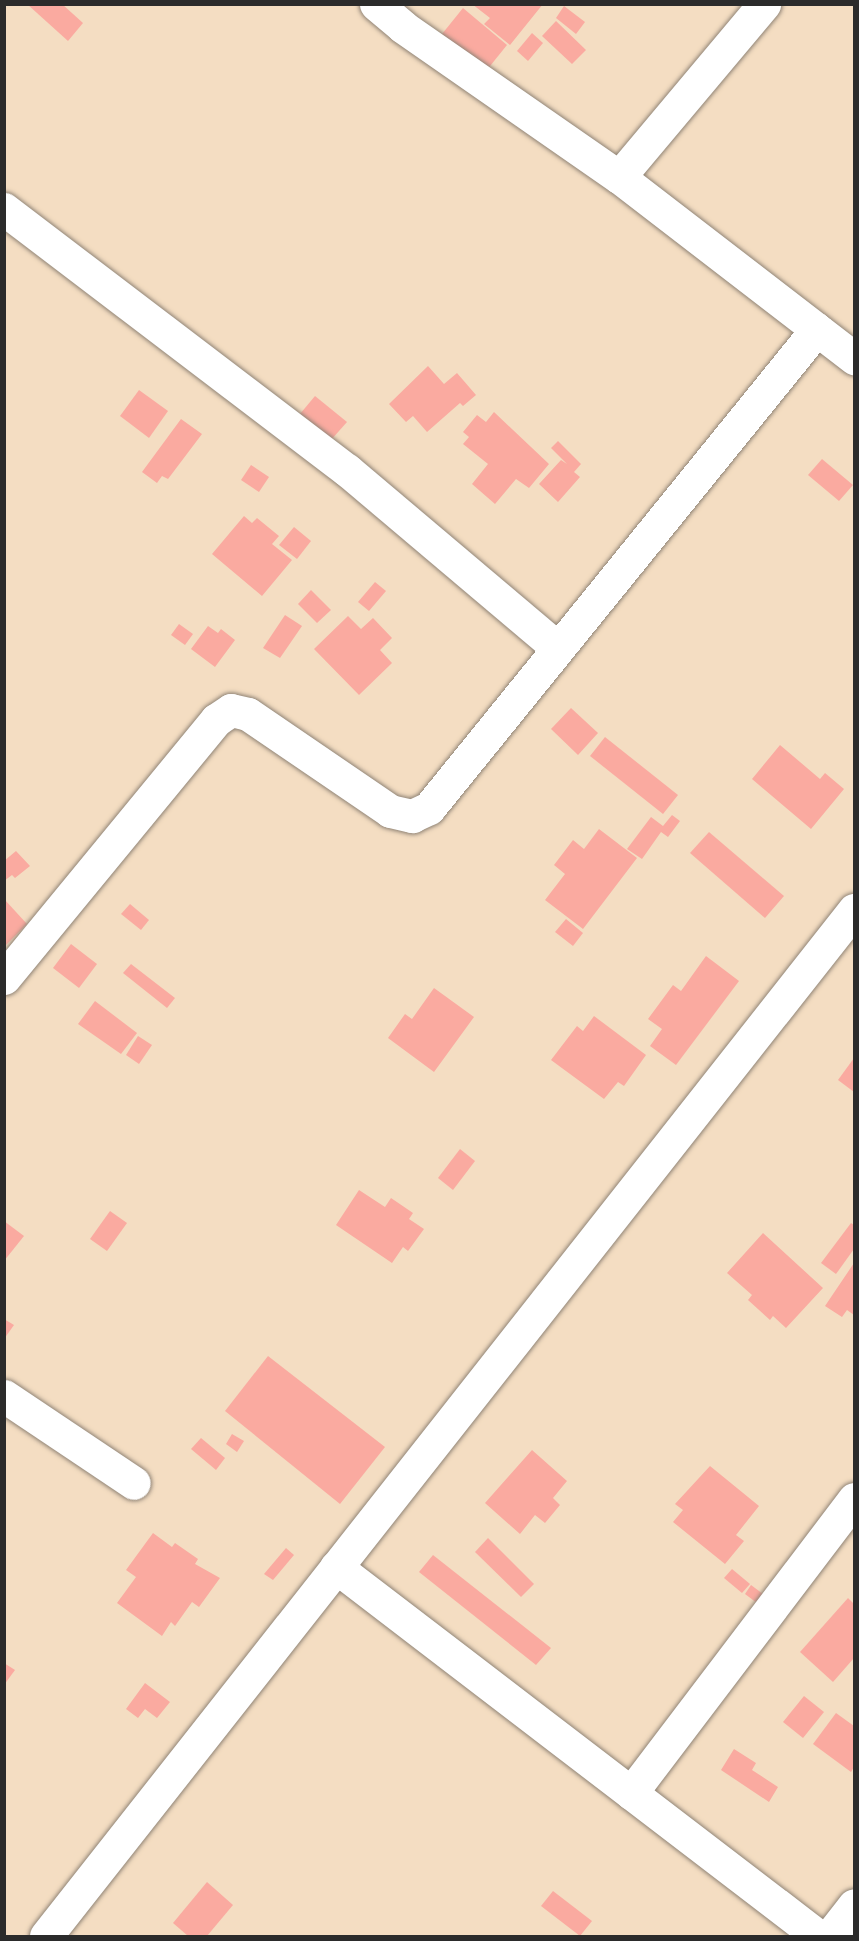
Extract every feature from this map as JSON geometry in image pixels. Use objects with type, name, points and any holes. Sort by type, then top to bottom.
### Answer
[{"type":"street","points":[[376,4],[403,27],[619,177],[855,358]]},
{"type":"street","points":[[619,177],[764,4]]},
{"type":"street","points":[[4,209],[347,470],[558,648]]},
{"type":"street","points":[[4,978],[216,720],[231,710],[248,714],[390,811],[412,816],[429,808],[817,328]]},
{"type":"street","points":[[46,1936],[855,910]]},
{"type":"street","points":[[4,1396],[134,1483]]},
{"type":"street","points":[[631,1793],[855,1499]]},
{"type":"street","points":[[336,1568],[818,1936]]},
{"type":"street","points":[[830,1936],[855,1905]]},
{"type":"building","points":[[27,4],[62,4],[83,23],[68,41]]},
{"type":"building","points":[[472,4],[543,4],[510,45],[484,24],[490,18]]},
{"type":"building","points":[[564,6],[585,22],[576,34],[556,18]]},
{"type":"building","points":[[463,8],[507,45],[482,76],[438,39]]},
{"type":"building","points":[[556,21],[586,50],[572,64],[542,36]]},
{"type":"building","points":[[532,33],[543,43],[528,61],[517,51]]},
{"type":"building","points":[[428,366],[444,384],[457,373],[476,395],[463,406],[460,403],[427,432],[413,416],[406,422],[389,404]]},
{"type":"building","points":[[139,390],[168,411],[149,438],[120,416]]},
{"type":"building","points":[[315,396],[347,422],[331,440],[300,414]]},
{"type":"building","points":[[494,412],[549,464],[529,488],[516,479],[495,504],[472,484],[488,464],[463,444],[469,437],[463,432],[477,415],[486,422]]},
{"type":"building","points":[[181,419],[202,434],[168,479],[162,476],[157,483],[142,472]]},
{"type":"building","points":[[558,441],[581,464],[574,472],[580,477],[558,502],[539,484],[561,460],[567,464],[551,448]]},
{"type":"building","points":[[822,459],[853,485],[839,501],[808,475]]},
{"type":"building","points":[[251,465],[269,477],[259,492],[241,480]]},
{"type":"building","points":[[244,516],[252,523],[257,518],[279,536],[272,544],[292,560],[262,596],[212,554]]},
{"type":"building","points":[[294,527],[311,541],[297,559],[279,545]]},
{"type":"building","points":[[375,582],[386,591],[369,611],[358,602]]},
{"type":"building","points":[[311,590],[331,610],[317,623],[298,604]]},
{"type":"building","points":[[285,615],[302,626],[280,658],[263,648]]},
{"type":"building","points":[[348,616],[361,629],[373,618],[392,638],[380,650],[392,663],[359,695],[314,649]]},
{"type":"building","points":[[179,624],[193,634],[185,645],[171,635]]},
{"type":"building","points":[[208,626],[218,633],[221,629],[235,640],[215,667],[191,649]]},
{"type":"building","points":[[571,708],[598,733],[578,755],[551,729]]},
{"type":"building","points":[[605,737],[678,795],[663,814],[590,756]]},
{"type":"building","points":[[780,745],[820,779],[825,773],[844,789],[811,829],[752,779]]},
{"type":"building","points":[[672,815],[680,821],[668,837],[661,832],[642,859],[627,849],[651,817],[663,826]]},
{"type":"building","points":[[599,829],[637,858],[583,929],[545,900],[565,874],[554,865],[573,840],[584,849]]},
{"type":"building","points":[[709,832],[784,896],[765,918],[690,853]]},
{"type":"building","points":[[16,851],[30,866],[15,878],[12,875],[4,881],[4,861]]},
{"type":"building","points":[[5,900],[27,924],[5,946]]},
{"type":"building","points":[[130,904],[149,920],[141,930],[121,914]]},
{"type":"building","points":[[566,919],[583,933],[573,946],[555,932]]},
{"type":"building","points":[[71,944],[97,964],[79,988],[53,968]]},
{"type":"building","points":[[706,956],[739,981],[676,1065],[650,1046],[662,1029],[648,1019],[673,985],[681,991]]},
{"type":"building","points":[[131,964],[175,998],[167,1008],[123,973]]},
{"type":"building","points":[[434,988],[474,1017],[434,1072],[388,1038],[405,1014],[412,1019]]},
{"type":"building","points":[[95,1001],[137,1033],[121,1054],[78,1024]]},
{"type":"building","points":[[594,1016],[646,1055],[624,1086],[618,1082],[604,1099],[551,1060],[577,1026],[583,1031]]},
{"type":"building","points":[[138,1036],[152,1045],[139,1064],[126,1055]]},
{"type":"building","points":[[854,1058],[854,1092],[838,1080]]},
{"type":"building","points":[[460,1149],[475,1161],[453,1190],[438,1178]]},
{"type":"building","points":[[359,1190],[385,1207],[391,1198],[413,1213],[409,1219],[424,1229],[408,1251],[403,1247],[392,1263],[336,1225]]},
{"type":"building","points":[[110,1211],[127,1223],[107,1251],[90,1239]]},
{"type":"building","points":[[4,1221],[24,1236],[4,1261]]},
{"type":"building","points":[[851,1223],[854,1225],[854,1249],[836,1274],[821,1263]]},
{"type":"building","points":[[763,1233],[823,1288],[786,1328],[773,1316],[770,1320],[748,1300],[752,1295],[727,1273]]},
{"type":"building","points":[[854,1263],[854,1315],[847,1310],[842,1317],[825,1306]]},
{"type":"building","points":[[4,1319],[14,1325],[4,1339]]},
{"type":"building","points":[[268,1356],[385,1447],[340,1504],[225,1411]]},
{"type":"building","points":[[232,1434],[244,1441],[237,1452],[226,1444]]},
{"type":"building","points":[[201,1438],[225,1458],[216,1470],[191,1449]]},
{"type":"building","points":[[532,1450],[567,1481],[553,1498],[560,1505],[545,1523],[535,1515],[520,1534],[485,1503]]},
{"type":"building","points":[[710,1466],[759,1506],[736,1535],[744,1541],[725,1564],[673,1522],[683,1510],[675,1504]]},
{"type":"building","points":[[153,1533],[172,1547],[175,1543],[198,1559],[195,1564],[220,1578],[199,1607],[192,1602],[175,1626],[171,1622],[162,1636],[117,1603],[136,1577],[126,1570]]},
{"type":"building","points":[[488,1538],[534,1584],[521,1597],[475,1552]]},
{"type":"building","points":[[286,1548],[294,1555],[273,1580],[264,1574]]},
{"type":"building","points":[[433,1555],[551,1648],[536,1665],[419,1572]]},
{"type":"building","points":[[732,1569],[750,1584],[742,1593],[724,1578]]},
{"type":"building","points":[[751,1585],[763,1594],[757,1603],[745,1594]]},
{"type":"building","points":[[848,1598],[854,1604],[854,1658],[833,1682],[800,1652]]},
{"type":"building","points":[[4,1663],[15,1670],[4,1685]]},
{"type":"building","points":[[145,1683],[170,1702],[157,1718],[145,1709],[138,1718],[126,1709]]},
{"type":"building","points":[[804,1696],[824,1712],[803,1738],[783,1722]]},
{"type":"building","points":[[836,1713],[854,1726],[854,1767],[851,1772],[813,1744]]},
{"type":"building","points":[[734,1749],[756,1763],[752,1770],[778,1787],[769,1802],[721,1770]]},
{"type":"building","points":[[207,1882],[233,1905],[207,1936],[188,1936],[173,1923]]},
{"type":"building","points":[[553,1891],[592,1921],[580,1936],[541,1906]]}]
